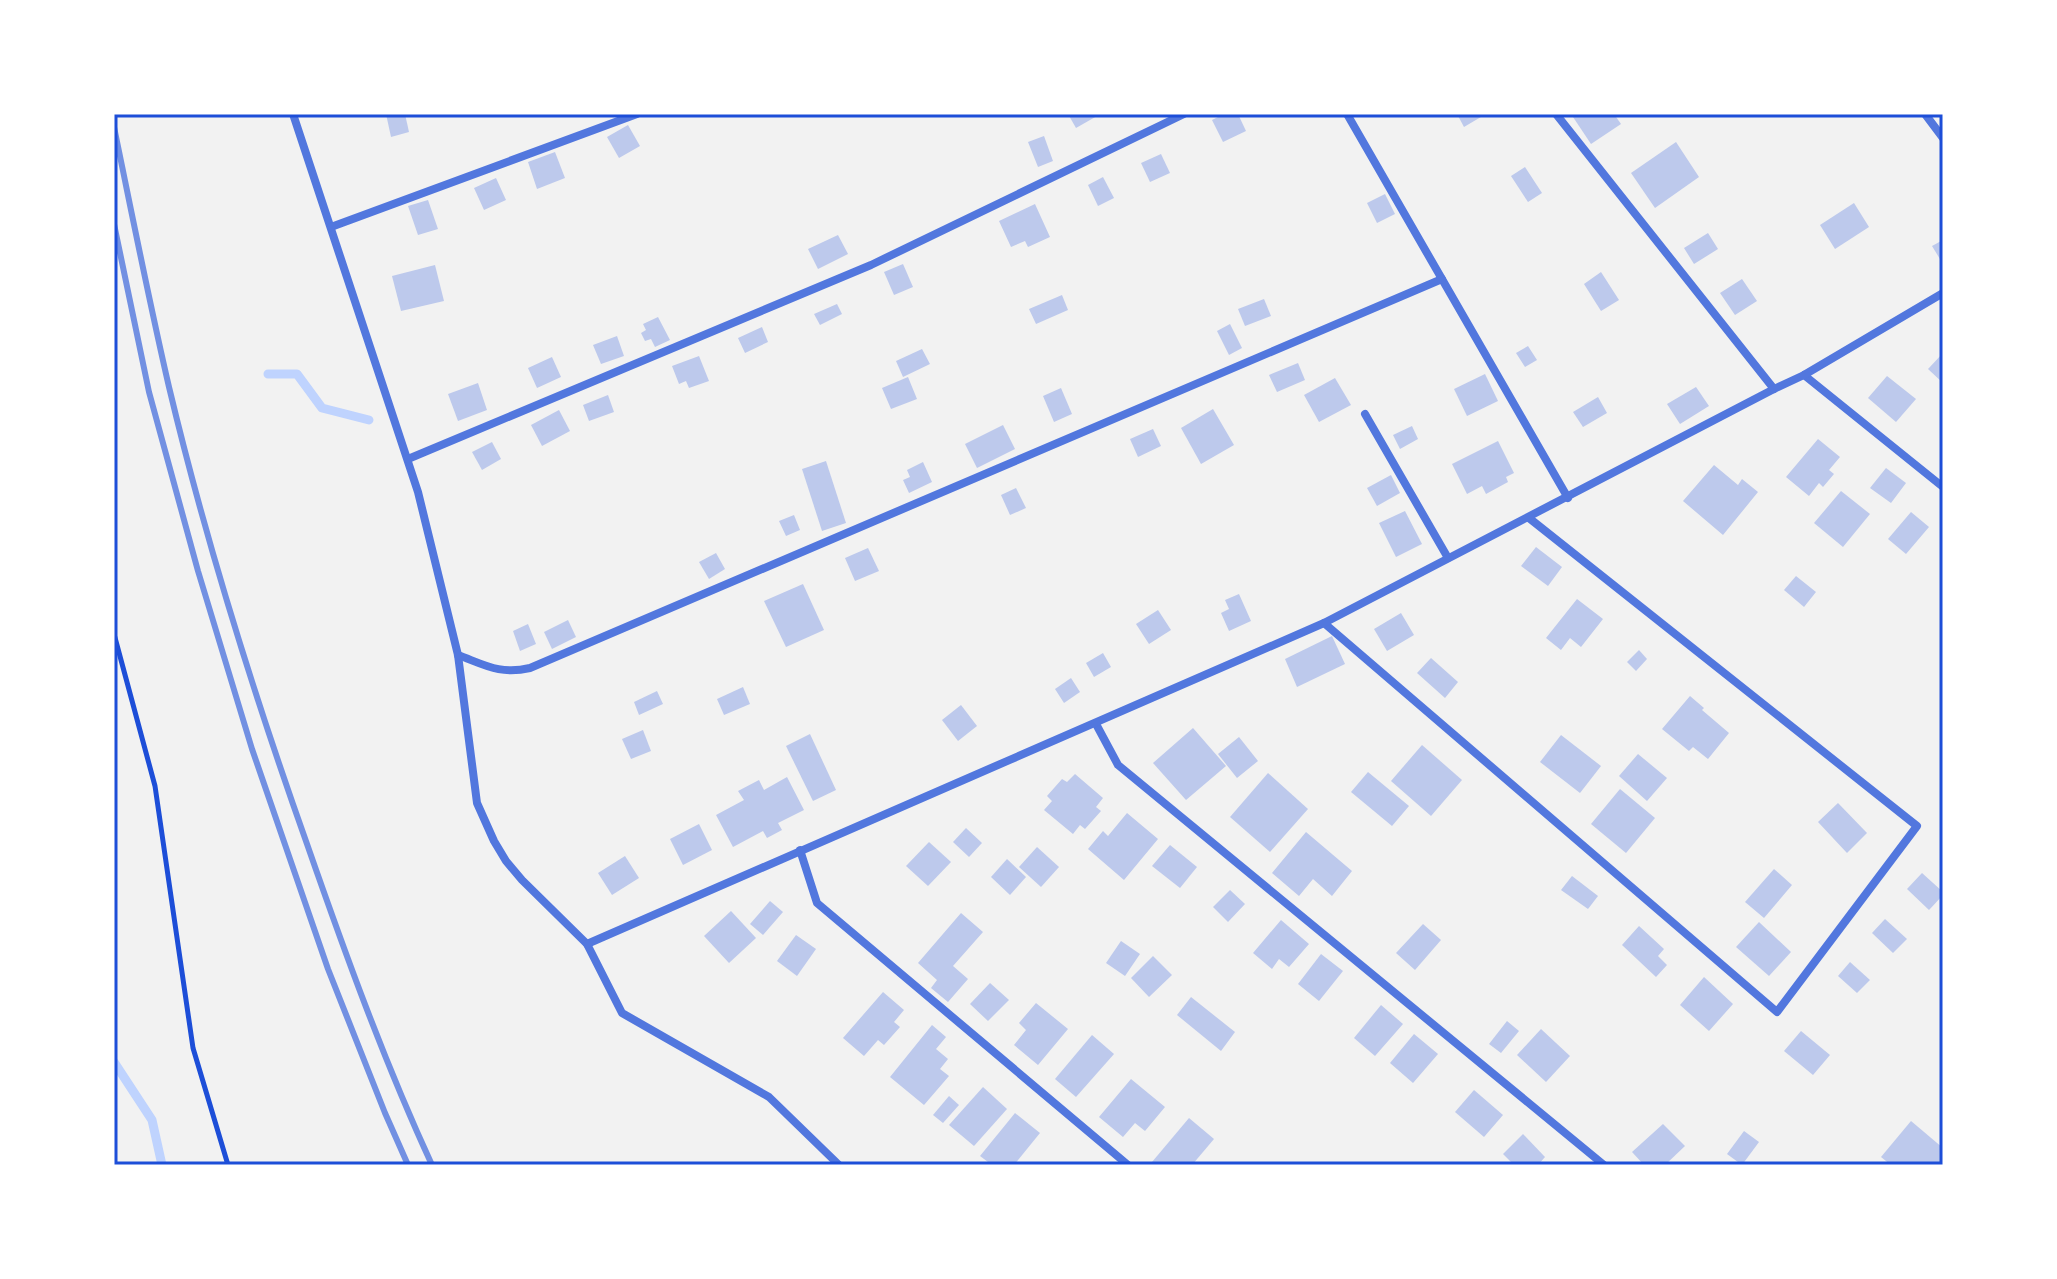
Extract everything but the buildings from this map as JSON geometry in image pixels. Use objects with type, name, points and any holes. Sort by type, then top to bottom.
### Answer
[{"type":"street","points":[[293,114],[427,525],[458,655],[477,803],[494,841],[522,880],[587,944],[622,1013],[769,1097],[839,1165]]},
{"type":"street","points":[[331,227],[637,114]]},
{"type":"street","points":[[408,459],[871,265],[1184,114]]},
{"type":"street","points":[[1347,114],[1568,498]]},
{"type":"street","points":[[1556,114],[1774,389]]},
{"type":"street","points":[[1925,114],[1943,138]]},
{"type":"street","points":[[458,655],[502,671],[530,668],[1442,279]]},
{"type":"street","points":[[587,944],[1324,623],[1804,375],[1943,293]]},
{"type":"street","points":[[1804,375],[1943,487]]},
{"type":"street","points":[[1365,414],[1448,558]]},
{"type":"street","points":[[1324,623],[1777,1012],[1917,826],[1529,518]]},
{"type":"street","points":[[1096,724],[1118,765],[1604,1165]]},
{"type":"street","points":[[800,850],[817,903],[1128,1165]]},
{"type":"path","points":[[114,634],[155,786],[193,1048],[228,1165]]},
{"type":"waterway","points":[[268,374],[297,374],[322,408],[369,420]]},
{"type":"waterway","points":[[114,1062],[152,1120],[162,1165]]},
{"type":"railway","points":[[114,127],[169,387],[232,618],[287,788],[351,966],[432,1165]]},
{"type":"railway","points":[[114,224],[149,392],[198,571],[252,749],[328,969],[408,1165]]}]
